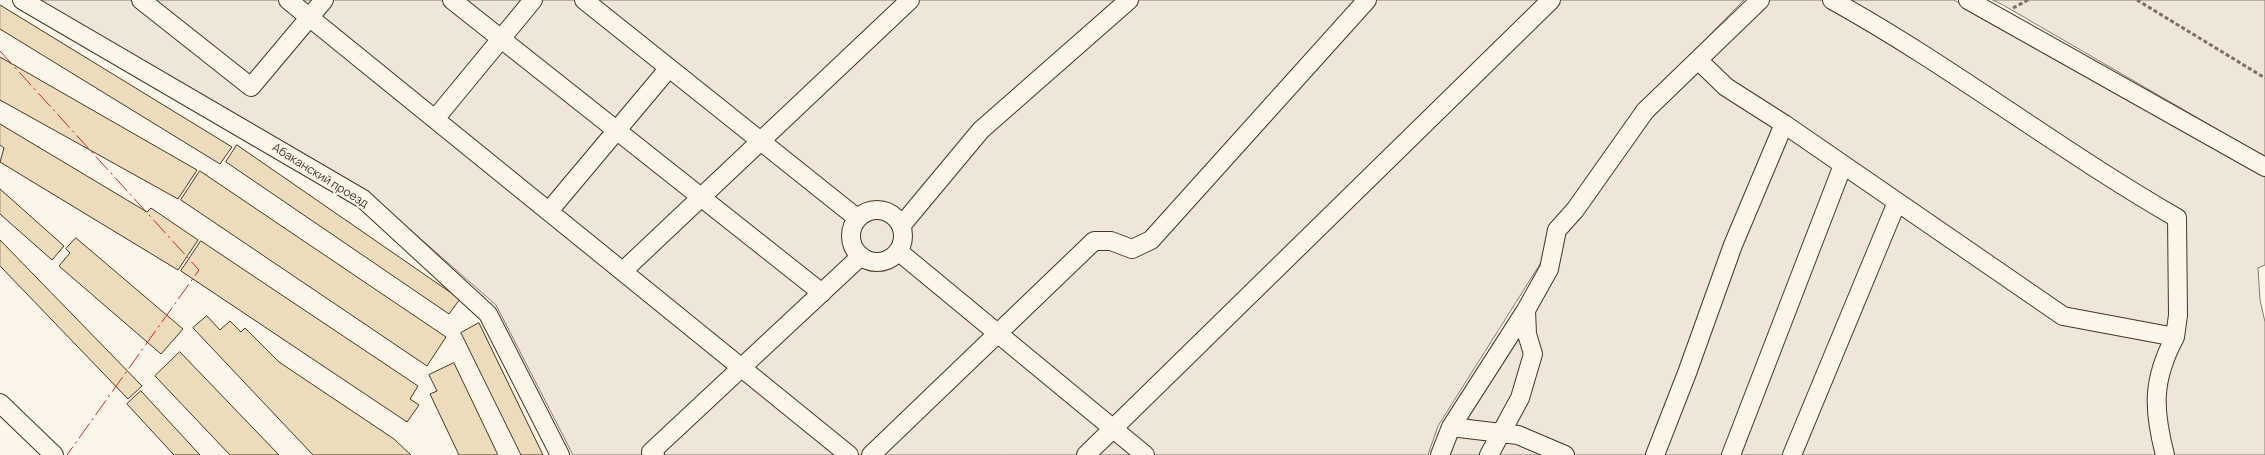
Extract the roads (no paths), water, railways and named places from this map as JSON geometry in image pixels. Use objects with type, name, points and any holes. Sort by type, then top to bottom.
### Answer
[{"type":"street","name":"Абаканский проезд","points":[[22,0],[363,199],[488,314],[560,455]]},
{"type":"street","points":[[140,0],[251,87],[324,0]]},
{"type":"street","points":[[288,0],[849,455]]},
{"type":"street","points":[[452,0],[822,293]]},
{"type":"street","points":[[435,118],[533,0]]},
{"type":"street","points":[[584,0],[857,218]]},
{"type":"street","points":[[623,271],[910,0]]},
{"type":"street","points":[[901,226],[981,130],[1129,0]]},
{"type":"street","points":[[871,455],[1094,241],[1111,241],[1132,249],[1150,240],[1367,0]]},
{"type":"street","points":[[1086,455],[1551,0]]},
{"type":"street","points":[[1440,455],[1451,427],[1526,310],[1548,269],[1557,230],[1575,210],[1646,111],[1760,0]]},
{"type":"street","points":[[1832,0],[1940,64],[2047,138],[2125,188],[2177,218],[2178,315],[2175,337],[2163,360],[2156,396],[2159,430],[2165,455]]},
{"type":"street","points":[[1968,0],[2265,167]]},
{"type":"street","points":[[1698,60],[1726,87],[1784,124],[2063,316],[2175,337]]},
{"type":"street","points":[[549,211],[669,68]]},
{"type":"street","points":[[1655,455],[1733,245],[1784,124]]},
{"type":"street","points":[[1731,455],[1843,165]]},
{"type":"street","points":[[1792,455],[1897,202]]},
{"type":"street","points":[[881,210],[890,212],[901,226],[902,243],[898,251],[885,261],[868,260],[860,256],[851,242],[852,225],[864,212],[881,210]]},
{"type":"street","points":[[898,251],[1145,455]]},
{"type":"street","points":[[655,455],[651,452],[860,256]]},
{"type":"street","points":[[1489,455],[1520,398],[1532,354],[1526,310]]},
{"type":"street","points":[[0,403],[54,455]]},
{"type":"street","points":[[1451,427],[1518,435],[1564,455]]}]
